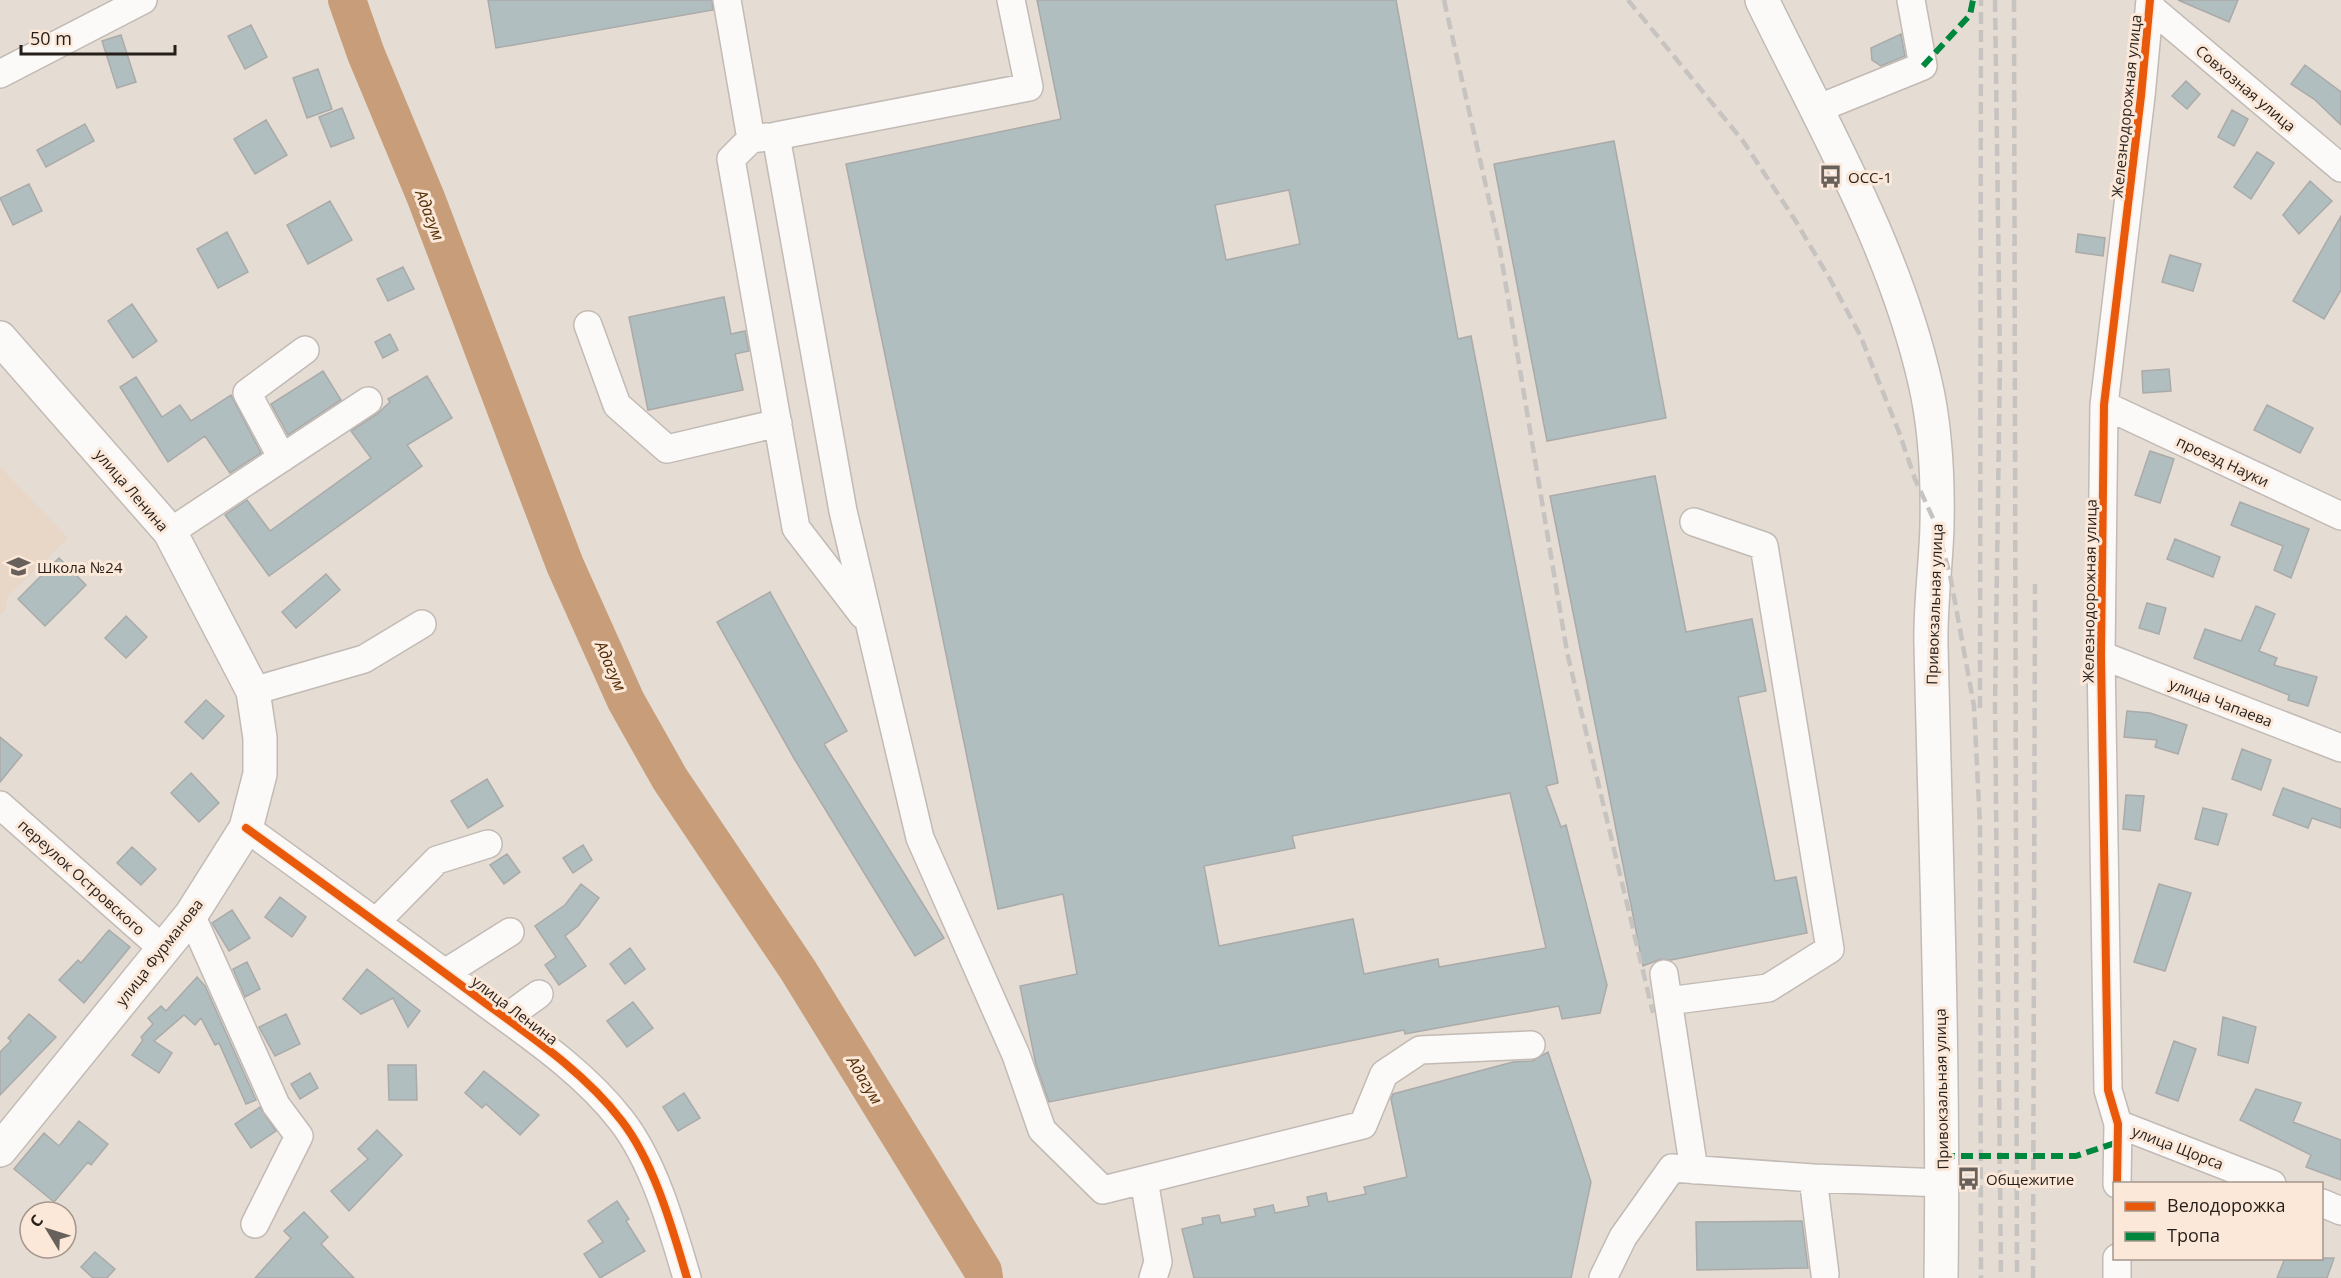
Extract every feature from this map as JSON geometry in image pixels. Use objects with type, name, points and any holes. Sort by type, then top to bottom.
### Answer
[{"type":"main road","name":"Привокзальная улица","points":[[1762,0],[1858,193],[1912,334],[1925,383],[1936,452],[1937,527],[1930,632],[1943,1183],[1941,1278]]},
{"type":"main road","name":"улица Ленина","points":[[0,338],[170,532],[253,691]]},
{"type":"main road","name":"улица Фурманова","points":[[0,1150],[191,915],[246,828],[260,774],[260,738],[253,691]]},
{"type":"street","points":[[0,74],[143,0]]},
{"type":"street","points":[[727,0],[763,137],[843,511],[920,838],[1016,1055],[1042,1130],[1103,1190],[1363,1125],[1384,1074],[1420,1050],[1531,1045]]},
{"type":"street","points":[[870,623],[796,528],[731,159],[763,137],[1029,87],[1011,0]]},
{"type":"street","points":[[1817,109],[1923,66],[1911,0]]},
{"type":"street","name":"Совхозная улица","points":[[2150,4],[2341,168]]},
{"type":"street","name":"Железнодорожная улица","points":[[2118,1182],[2118,1124],[2108,1090],[2101,655],[2104,405],[2150,4]]},
{"type":"street","points":[[588,325],[617,405],[667,449],[778,423]]},
{"type":"street","points":[[282,458],[248,393],[305,350]]},
{"type":"street","points":[[170,532],[368,401]]},
{"type":"street","name":"проезд Науки","points":[[2104,405],[2341,516]]},
{"type":"street","points":[[1668,1001],[1768,988],[1830,949],[1764,546],[1694,522]]},
{"type":"street","points":[[253,691],[364,659],[422,624]]},
{"type":"street","name":"улица Чапаева","points":[[2101,655],[2341,748]]},
{"type":"street","name":"переулок Островского","points":[[0,805],[163,949]]},
{"type":"street","name":"улица Ленина","points":[[246,828],[377,921],[506,1018],[581,1078],[622,1120],[666,1208],[687,1278]]},
{"type":"street","points":[[377,921],[437,860],[488,844]]},
{"type":"street","points":[[191,915],[276,1105],[299,1136],[255,1224]]},
{"type":"street","points":[[445,974],[510,932]]},
{"type":"street","points":[[1664,975],[1694,1170]]},
{"type":"street","points":[[506,1018],[539,994]]},
{"type":"street","name":"улица Щорса","points":[[2118,1124],[2267,1182]]},
{"type":"street","points":[[1604,1278],[1623,1237],[1672,1168],[1813,1179],[1943,1183]]},
{"type":"street","points":[[1813,1179],[1825,1274]]},
{"type":"street","points":[[1144,1180],[1158,1262],[1153,1278]]},
{"type":"street","points":[[2323,1203],[2341,1210]]},
{"type":"street","points":[[2117,1260],[2117,1278]]},
{"type":"shaded area","name":"Школа №24","points":[[0,467],[68,538],[8,596],[5,611],[0,615]]},
{"type":"building","points":[[488,0],[712,0],[713,10],[496,48]]},
{"type":"building","points":[[1037,0],[1396,0],[1458,339],[1471,336],[1558,783],[1546,786],[1561,827],[1566,825],[1607,985],[1600,1013],[1562,1019],[1559,1006],[1405,1034],[1404,1030],[1049,1102],[1036,1065],[1020,986],[1077,974],[1063,894],[998,909],[846,164],[1061,119]],"holes":[[[1289,190],[1300,244],[1226,260],[1215,205]],[[1510,793],[1546,948],[1439,967],[1438,959],[1364,974],[1353,919],[1219,946],[1204,866],[1295,848],[1292,836]]]},
{"type":"building","points":[[2178,0],[2238,0],[2229,22]]},
{"type":"building","points":[[251,25],[267,57],[245,69],[228,36]]},
{"type":"building","points":[[1901,34],[1905,56],[1881,66],[1872,60],[1871,48]]},
{"type":"building","points":[[121,35],[136,82],[117,88],[102,41]]},
{"type":"building","points":[[2305,65],[2341,92],[2341,125],[2314,99],[2291,84]]},
{"type":"building","points":[[318,69],[332,109],[307,118],[293,78]]},
{"type":"building","points":[[2186,81],[2200,94],[2187,109],[2172,96]]},
{"type":"building","points":[[342,108],[354,138],[331,147],[319,117]]},
{"type":"building","points":[[2232,110],[2248,119],[2234,146],[2218,137]]},
{"type":"building","points":[[266,120],[287,155],[255,174],[234,139]]},
{"type":"building","points":[[85,124],[94,141],[46,167],[37,150]]},
{"type":"building","points":[[1614,141],[1666,418],[1547,441],[1494,164]]},
{"type":"building","points":[[2257,152],[2274,163],[2251,199],[2234,187]]},
{"type":"building","points":[[2310,181],[2332,201],[2299,234],[2283,215]]},
{"type":"building","points":[[29,184],[42,211],[13,225],[0,198]]},
{"type":"building","points":[[330,201],[352,240],[308,264],[287,225]]},
{"type":"building","points":[[2341,216],[2341,290],[2324,319],[2293,301]]},
{"type":"building","points":[[227,232],[248,272],[218,288],[197,249]]},
{"type":"building","points":[[2078,234],[2105,238],[2103,256],[2076,252]]},
{"type":"building","points":[[2170,255],[2201,264],[2193,291],[2162,282]]},
{"type":"building","points":[[403,267],[414,289],[388,301],[377,279]]},
{"type":"building","points":[[724,297],[731,334],[745,331],[749,351],[735,354],[743,390],[648,410],[629,317]]},
{"type":"building","points":[[132,304],[157,341],[133,358],[108,321]]},
{"type":"building","points":[[390,334],[398,350],[383,358],[375,342]]},
{"type":"building","points":[[2169,369],[2171,391],[2143,393],[2142,371]]},
{"type":"building","points":[[323,371],[341,400],[288,435],[271,404]]},
{"type":"building","points":[[427,376],[452,418],[407,445],[422,466],[269,576],[225,515],[247,500],[270,531],[371,458],[351,431],[377,414],[390,402],[388,399]]},
{"type":"building","points":[[136,377],[162,417],[180,405],[191,421],[231,395],[261,453],[230,473],[205,436],[168,462],[120,387]]},
{"type":"building","points":[[2267,405],[2313,428],[2300,453],[2254,430]]},
{"type":"building","points":[[2150,451],[2174,459],[2160,503],[2135,495]]},
{"type":"building","points":[[1655,476],[1686,632],[1752,619],[1766,691],[1738,697],[1775,881],[1796,877],[1807,933],[1671,960],[1661,959],[1643,966],[1550,496]]},
{"type":"building","points":[[2240,502],[2309,529],[2291,578],[2274,570],[2283,546],[2231,525]]},
{"type":"building","points":[[2175,539],[2220,557],[2213,577],[2167,559]]},
{"type":"building","points":[[59,558],[86,585],[45,626],[18,599]]},
{"type":"building","points":[[326,574],[340,590],[296,628],[282,612]]},
{"type":"building","points":[[770,592],[847,731],[824,744],[944,938],[915,956],[795,760],[717,622]]},
{"type":"building","points":[[2147,603],[2166,608],[2159,634],[2139,628]]},
{"type":"building","points":[[2256,606],[2275,614],[2259,651],[2277,658],[2274,665],[2317,677],[2308,706],[2288,700],[2289,695],[2194,658],[2205,629],[2241,641]]},
{"type":"building","points":[[126,616],[147,637],[126,658],[105,638]]},
{"type":"building","points":[[206,700],[224,716],[203,739],[185,722]]},
{"type":"building","points":[[2127,711],[2150,713],[2187,725],[2178,754],[2155,747],[2157,740],[2124,737]]},
{"type":"building","points":[[0,737],[22,755],[0,782]]},
{"type":"building","points":[[2242,749],[2271,760],[2261,790],[2232,779]]},
{"type":"building","points":[[191,773],[219,803],[199,822],[171,793]]},
{"type":"building","points":[[487,779],[503,806],[468,828],[451,801]]},
{"type":"building","points":[[2283,788],[2341,809],[2341,828],[2312,818],[2308,828],[2273,815]]},
{"type":"building","points":[[2126,795],[2144,796],[2140,831],[2123,829]]},
{"type":"building","points":[[2203,808],[2227,814],[2218,845],[2195,839]]},
{"type":"building","points":[[583,845],[592,860],[573,873],[563,858]]},
{"type":"building","points":[[132,847],[156,869],[141,885],[117,863]]},
{"type":"building","points":[[507,854],[520,872],[504,884],[490,865]]},
{"type":"building","points":[[581,884],[599,898],[578,926],[565,936],[586,966],[559,985],[545,965],[556,957],[535,926],[565,905]]},
{"type":"building","points":[[2159,884],[2191,893],[2165,971],[2134,962]]},
{"type":"building","points":[[280,897],[306,917],[292,937],[265,917]]},
{"type":"building","points":[[232,910],[250,938],[229,951],[212,923]]},
{"type":"building","points":[[109,930],[130,947],[84,1003],[59,980],[78,960],[81,963]]},
{"type":"building","points":[[630,948],[645,969],[625,984],[610,964]]},
{"type":"building","points":[[247,962],[260,989],[245,997],[233,969]]},
{"type":"building","points":[[367,969],[420,1011],[408,1027],[393,998],[361,1014],[343,999]]},
{"type":"building","points":[[197,977],[205,986],[256,1100],[246,1104],[219,1043],[215,1045],[201,1018],[195,1025],[184,1015],[154,1041],[172,1053],[159,1073],[132,1055],[143,1040],[141,1037],[153,1024],[148,1018],[161,1006],[166,1011]]},
{"type":"building","points":[[633,1002],[653,1028],[627,1047],[607,1021]]},
{"type":"building","points":[[29,1014],[56,1037],[0,1095],[0,1052],[11,1041],[8,1038]]},
{"type":"building","points":[[286,1014],[300,1044],[275,1056],[259,1027]]},
{"type":"building","points":[[2223,1017],[2256,1027],[2248,1063],[2218,1055]]},
{"type":"building","points":[[2174,1041],[2196,1049],[2178,1101],[2156,1093]]},
{"type":"building","points":[[1548,1052],[1591,1182],[1571,1278],[1194,1278],[1182,1229],[1203,1224],[1202,1218],[1219,1215],[1221,1223],[1256,1216],[1254,1209],[1273,1205],[1275,1213],[1309,1206],[1307,1197],[1326,1193],[1328,1202],[1366,1194],[1364,1187],[1407,1177],[1391,1099],[1393,1094],[1513,1062],[1532,1061]]},
{"type":"building","points":[[388,1065],[416,1065],[417,1100],[389,1100]]},
{"type":"building","points":[[484,1071],[539,1115],[520,1135],[486,1104],[482,1108],[465,1093]]},
{"type":"building","points":[[310,1073],[318,1088],[300,1099],[291,1084]]},
{"type":"building","points":[[2256,1089],[2301,1103],[2293,1122],[2341,1140],[2341,1180],[2306,1167],[2311,1155],[2240,1120]]},
{"type":"building","points":[[684,1093],[700,1118],[678,1131],[663,1107]]},
{"type":"building","points":[[260,1107],[276,1131],[251,1148],[235,1124]]},
{"type":"building","points":[[79,1121],[108,1144],[91,1165],[88,1162],[56,1200],[52,1200],[14,1169],[44,1133],[59,1146]]},
{"type":"building","points":[[377,1130],[402,1155],[349,1211],[331,1191],[368,1159],[358,1149]]},
{"type":"building","points":[[617,1201],[629,1219],[626,1221],[645,1251],[600,1278],[584,1254],[603,1242],[588,1221]]},
{"type":"building","points":[[304,1212],[328,1237],[321,1244],[354,1278],[255,1278],[291,1238],[284,1231]]},
{"type":"building","points":[[1802,1221],[1808,1268],[1697,1270],[1696,1222]]},
{"type":"building","points":[[95,1252],[115,1269],[107,1278],[93,1278],[81,1267]]},
{"type":"building","points":[[2334,1258],[2327,1278],[2277,1278],[2284,1260]]},
{"type":"waterway","name":"Адагум","points":[[347,0],[366,54],[426,198],[565,565],[626,701],[670,779],[798,970],[983,1271],[984,1278]]},
{"type":"railway","points":[[1444,0],[1499,244],[1567,652],[1653,1013]]},
{"type":"railway","points":[[1628,0],[1743,141],[1795,220],[1831,281],[1860,335],[1899,432],[1915,479],[1937,527],[1950,575],[1974,706],[1980,825],[1981,1278]]},
{"type":"railway","points":[[1980,708],[1981,0]]},
{"type":"railway","points":[[1995,0],[2000,362],[1995,704],[2001,1278]]},
{"type":"railway","points":[[2014,0],[2017,1278]]},
{"type":"railway","points":[[2033,1278],[2035,584]]},
{"type":"marked path","points":[[1923,66],[1970,15],[1973,0]]},
{"type":"marked path","points":[[1943,1156],[2076,1156],[2118,1142]]},
{"type":"cycle path","points":[[2117,1182],[2118,1124],[2108,1090],[2101,655],[2104,405],[2141,96],[2150,0]]},
{"type":"cycle path","points":[[246,828],[529,1035],[588,1083],[621,1120],[643,1155],[661,1196],[687,1278]]},
{"type":"place","name":"ОСС-1","points":[[1830,177]]},
{"type":"place","name":"Школа №24","points":[[19,567]]},
{"type":"place","name":"Общежитие","points":[[1968,1179]]}]
